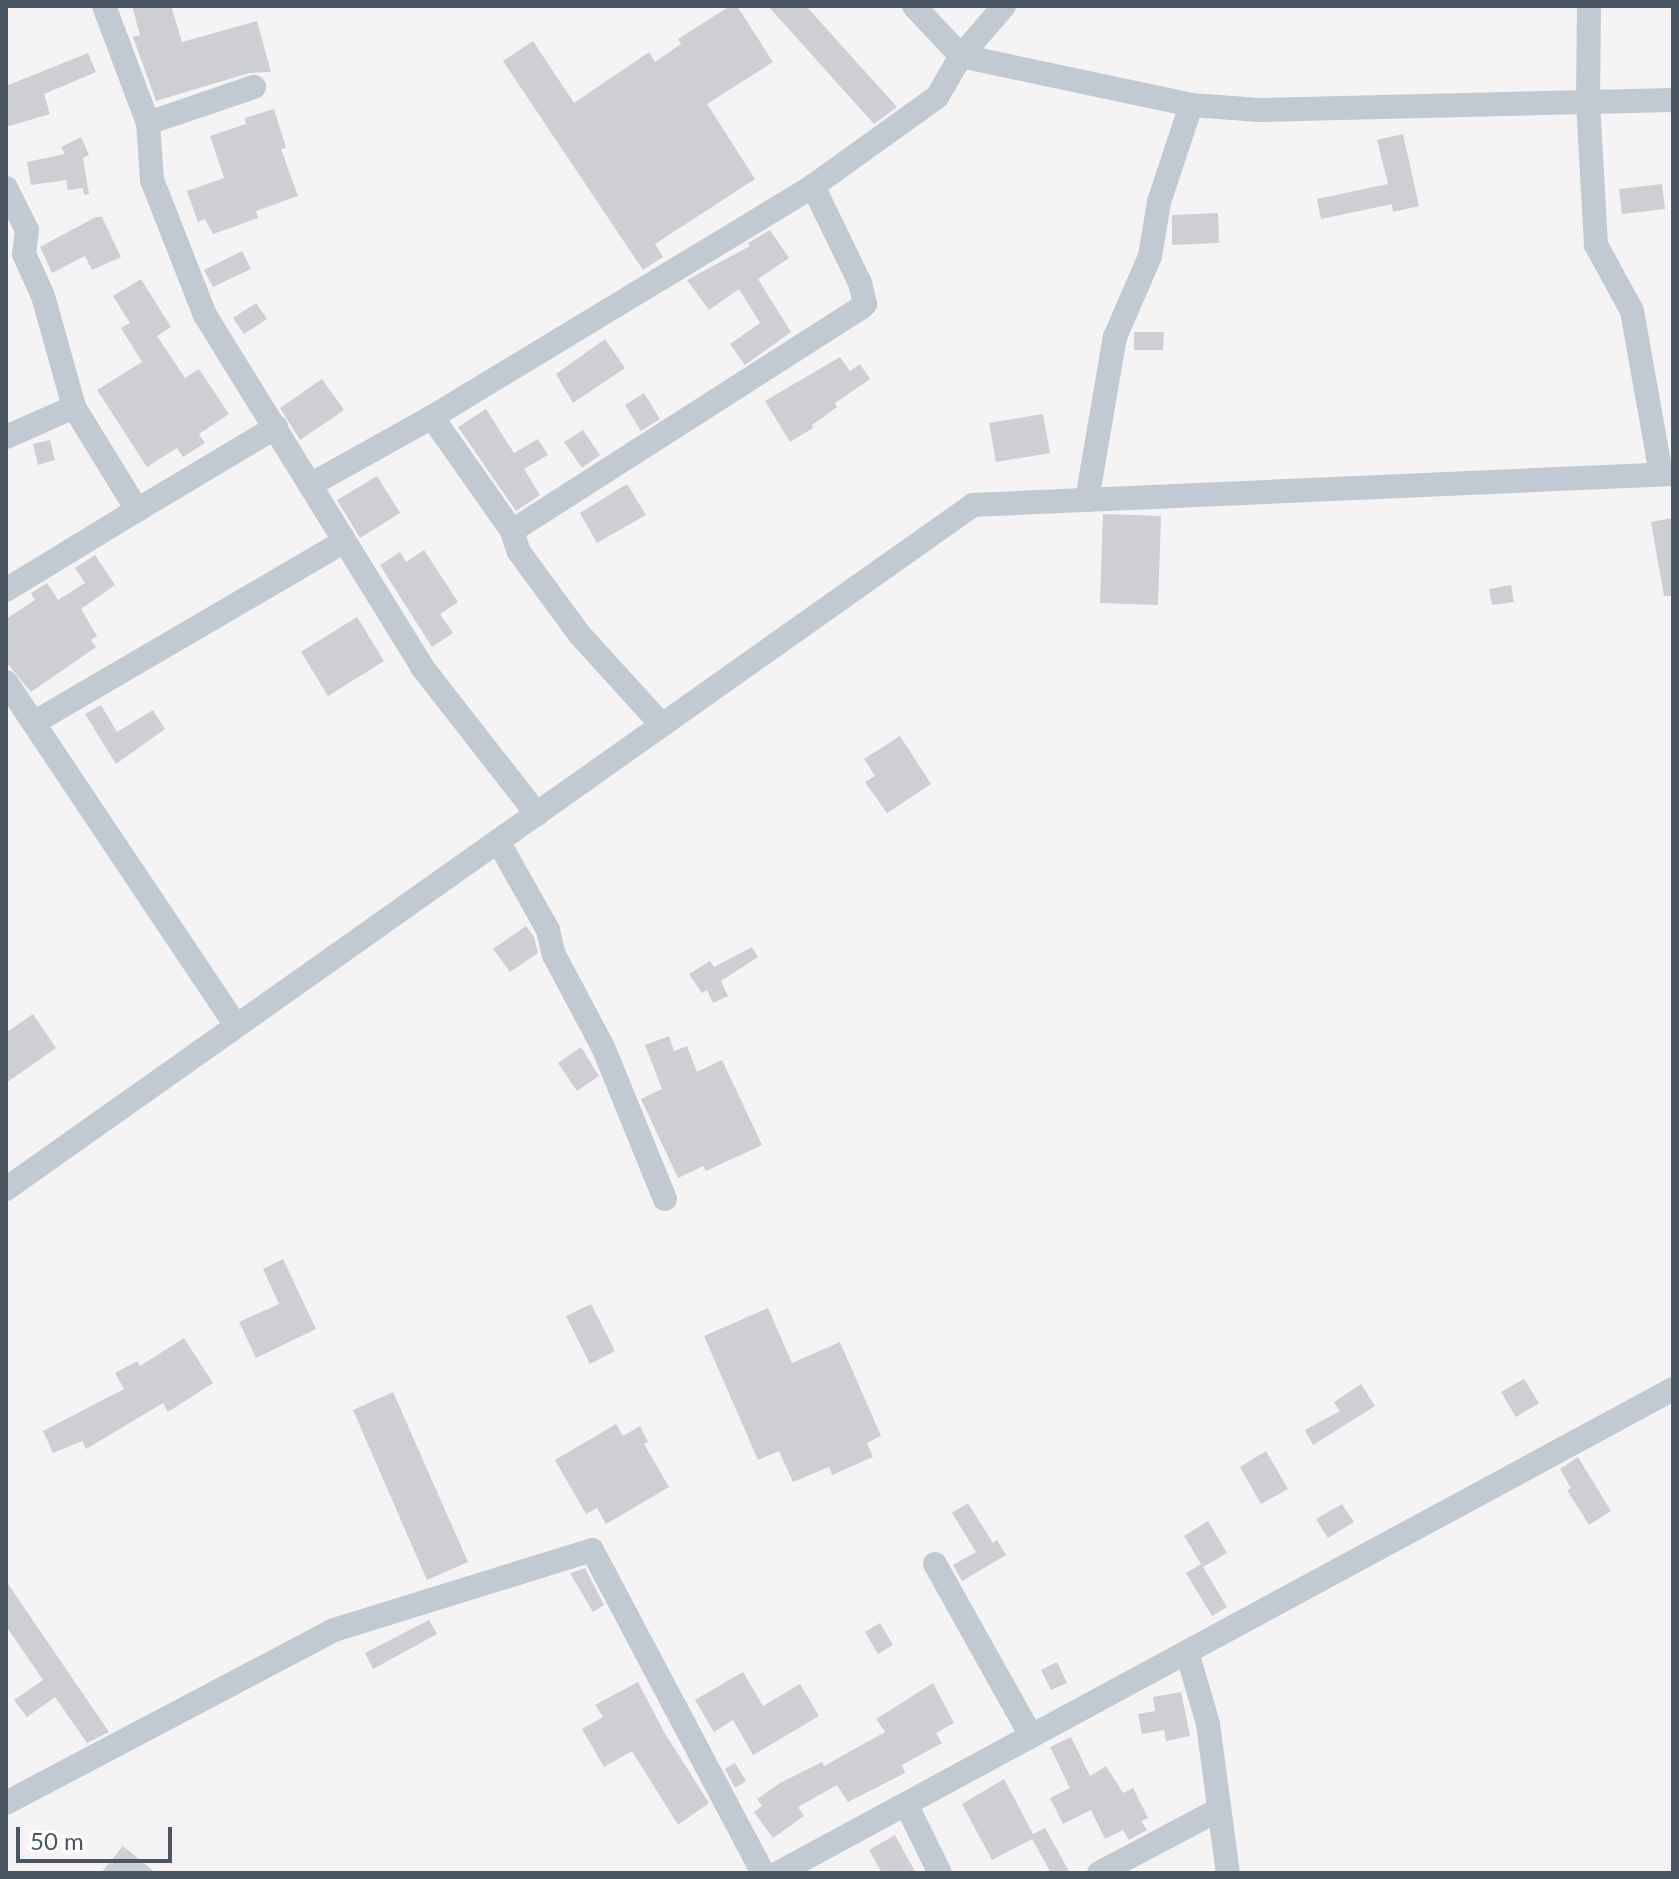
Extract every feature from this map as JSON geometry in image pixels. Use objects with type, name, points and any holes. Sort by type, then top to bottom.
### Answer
[{"type":"street","points":[[104,6],[148,123],[152,180],[205,315],[422,667],[537,814]]},
{"type":"street","points":[[914,6],[961,56],[1191,105],[1260,110],[1673,100]]},
{"type":"street","points":[[312,484],[432,417],[813,186],[937,97],[961,56],[1004,6]]},
{"type":"street","points":[[6,1189],[973,505],[1667,474],[1632,311],[1596,245],[1588,102],[1589,6]]},
{"type":"street","points":[[148,123],[254,87]]},
{"type":"street","points":[[1087,500],[1115,337],[1150,256],[1159,202],[1191,105]]},
{"type":"street","points":[[512,531],[865,304],[860,283],[813,186]]},
{"type":"street","points":[[6,188],[27,230],[15,258],[43,296],[74,407],[137,510]]},
{"type":"street","points":[[6,437],[74,407]]},
{"type":"street","points":[[432,417],[512,531],[519,552],[580,635],[662,725]]},
{"type":"street","points":[[6,590],[276,427]]},
{"type":"street","points":[[35,722],[343,542]]},
{"type":"street","points":[[6,682],[236,1026]]},
{"type":"street","points":[[498,841],[548,930],[554,955],[603,1047],[665,1199]]},
{"type":"street","points":[[778,1873],[1673,1389]]},
{"type":"street","points":[[6,1803],[334,1630],[592,1550],[763,1873]]},
{"type":"street","points":[[935,1564],[1031,1736]]},
{"type":"street","points":[[1187,1652],[1208,1724],[1228,1873]]},
{"type":"street","points":[[906,1804],[940,1873]]},
{"type":"street","points":[[1099,1873],[1218,1810]]},
{"type":"building","points":[[132,6],[171,6],[182,42],[257,21],[271,72],[249,73],[156,101],[133,37],[140,35]]},
{"type":"building","points":[[730,6],[737,6],[773,62],[707,104],[755,179],[655,244],[663,257],[643,270],[503,61],[533,41],[574,103],[649,52],[655,62],[681,44],[678,39]]},
{"type":"building","points":[[768,6],[806,6],[897,107],[874,124]]},
{"type":"building","points":[[88,53],[96,72],[44,94],[50,114],[6,127],[6,86]]},
{"type":"building","points":[[274,109],[286,148],[281,149],[298,196],[256,211],[258,218],[213,234],[205,219],[198,222],[187,191],[224,178],[210,136],[246,124],[245,118]]},
{"type":"building","points":[[1403,134],[1419,206],[1393,212],[1392,204],[1321,219],[1317,199],[1388,184],[1377,140]]},
{"type":"building","points":[[81,137],[89,155],[83,158],[89,194],[85,195],[82,188],[68,190],[66,180],[31,185],[27,162],[65,154],[61,147]]},
{"type":"building","points":[[1662,184],[1665,209],[1622,214],[1619,189]]},
{"type":"building","points":[[1218,213],[1219,243],[1172,245],[1172,215]]},
{"type":"building","points":[[96,217],[102,217],[121,257],[92,270],[85,256],[52,273],[40,247]]},
{"type":"building","points":[[770,230],[789,258],[758,279],[791,332],[745,365],[730,344],[760,323],[739,289],[709,310],[687,280],[750,246],[748,243]]},
{"type":"building","points":[[242,251],[251,269],[213,287],[204,270]]},
{"type":"building","points":[[141,279],[171,327],[157,336],[185,378],[199,369],[229,414],[199,434],[205,443],[183,457],[177,448],[147,467],[97,390],[142,362],[121,328],[130,323],[113,296]]},
{"type":"building","points":[[256,303],[267,319],[244,334],[233,318]]},
{"type":"building","points":[[1134,332],[1164,332],[1163,350],[1134,350]]},
{"type":"building","points":[[605,339],[625,368],[573,403],[556,374]]},
{"type":"building","points":[[840,357],[850,371],[860,364],[870,379],[835,403],[837,407],[812,425],[813,428],[790,442],[765,401]]},
{"type":"building","points":[[322,379],[344,410],[300,440],[280,408]]},
{"type":"building","points":[[644,393],[660,419],[641,431],[625,405]]},
{"type":"building","points":[[486,409],[514,453],[538,439],[548,455],[524,469],[540,495],[516,511],[458,427]]},
{"type":"building","points":[[1043,414],[1050,453],[996,462],[989,423]]},
{"type":"building","points":[[583,430],[600,455],[582,468],[564,442]]},
{"type":"building","points":[[50,440],[55,460],[38,465],[33,444]]},
{"type":"building","points":[[377,476],[400,513],[360,538],[337,500]]},
{"type":"building","points":[[627,484],[646,515],[597,543],[580,513]]},
{"type":"building","points":[[1103,514],[1161,516],[1158,605],[1100,603]]},
{"type":"building","points":[[1673,518],[1673,596],[1664,596],[1651,522]]},
{"type":"building","points":[[424,550],[458,602],[440,614],[453,633],[432,647],[380,565],[400,552],[406,562]]},
{"type":"building","points":[[95,555],[115,585],[81,609],[97,636],[91,640],[96,647],[31,692],[6,662],[6,619],[35,600],[31,593],[47,583],[58,600],[85,583],[75,568]]},
{"type":"building","points":[[1511,585],[1514,602],[1492,605],[1489,589]]},
{"type":"building","points":[[357,617],[384,661],[328,696],[301,652]]},
{"type":"building","points":[[101,705],[117,732],[153,710],[165,729],[116,764],[85,714]]},
{"type":"building","points":[[900,736],[931,784],[887,813],[865,782],[875,776],[864,759]]},
{"type":"building","points":[[526,926],[534,937],[538,953],[510,972],[493,949]]},
{"type":"building","points":[[752,947],[758,957],[721,981],[728,996],[713,1003],[707,990],[702,993],[689,974],[710,961],[714,967]]},
{"type":"building","points":[[33,1014],[56,1048],[6,1083],[6,1033]]},
{"type":"building","points":[[669,1036],[674,1051],[687,1046],[697,1072],[722,1060],[762,1145],[706,1171],[703,1166],[678,1178],[641,1099],[662,1089],[645,1045]]},
{"type":"building","points":[[581,1047],[599,1076],[577,1091],[558,1063]]},
{"type":"building","points":[[283,1259],[316,1329],[256,1358],[239,1322],[279,1304],[263,1269]]},
{"type":"building","points":[[591,1304],[615,1351],[590,1364],[566,1316]]},
{"type":"building","points":[[768,1308],[792,1363],[840,1342],[881,1436],[867,1443],[873,1457],[832,1475],[829,1467],[793,1482],[779,1451],[758,1460],[704,1336]]},
{"type":"building","points":[[184,1338],[213,1383],[168,1412],[163,1403],[86,1449],[82,1441],[53,1453],[43,1431],[124,1389],[115,1373],[137,1361],[140,1366]]},
{"type":"building","points":[[1524,1379],[1539,1403],[1516,1417],[1501,1392]]},
{"type":"building","points":[[1361,1384],[1375,1406],[1313,1445],[1305,1430],[1340,1411],[1334,1402]]},
{"type":"building","points":[[393,1392],[468,1562],[427,1580],[353,1410]]},
{"type":"building","points":[[616,1424],[623,1436],[640,1426],[648,1442],[644,1444],[669,1487],[606,1524],[597,1508],[586,1514],[555,1460]]},
{"type":"building","points":[[1266,1451],[1288,1489],[1261,1504],[1240,1467]]},
{"type":"building","points":[[1578,1457],[1611,1511],[1589,1525],[1567,1490],[1571,1488],[1560,1469]]},
{"type":"building","points":[[968,1503],[993,1543],[997,1540],[1006,1555],[962,1581],[953,1565],[976,1552],[952,1513]]},
{"type":"building","points":[[1342,1504],[1354,1522],[1328,1538],[1316,1519]]},
{"type":"building","points":[[1208,1521],[1227,1553],[1203,1567],[1227,1607],[1212,1616],[1186,1573],[1201,1564],[1184,1536]]},
{"type":"building","points":[[585,1568],[604,1605],[593,1612],[570,1573]]},
{"type":"building","points":[[6,1581],[109,1732],[87,1743],[55,1697],[27,1717],[14,1700],[43,1680],[6,1626]]},
{"type":"building","points":[[429,1620],[437,1634],[373,1669],[365,1653]]},
{"type":"building","points":[[880,1623],[893,1645],[878,1654],[865,1632]]},
{"type":"building","points":[[1057,1662],[1067,1683],[1051,1690],[1041,1670]]},
{"type":"building","points":[[743,1672],[763,1706],[800,1684],[819,1716],[753,1755],[733,1720],[714,1732],[695,1700]]},
{"type":"building","points":[[638,1682],[664,1732],[709,1803],[678,1825],[632,1751],[604,1767],[582,1729],[603,1717],[595,1705]]},
{"type":"building","points":[[933,1683],[954,1723],[936,1733],[942,1743],[902,1765],[905,1773],[848,1802],[837,1785],[798,1807],[804,1816],[773,1838],[754,1812],[762,1806],[757,1799],[780,1783],[822,1762],[824,1766],[885,1732],[876,1719]]},
{"type":"building","points":[[1181,1692],[1190,1736],[1166,1741],[1164,1730],[1142,1734],[1138,1714],[1155,1711],[1153,1697]]},
{"type":"building","points":[[1071,1737],[1090,1776],[1106,1766],[1123,1793],[1133,1788],[1148,1818],[1141,1821],[1147,1830],[1129,1840],[1123,1830],[1105,1839],[1091,1810],[1063,1824],[1050,1798],[1070,1788],[1050,1747]]},
{"type":"building","points":[[735,1763],[746,1781],[735,1788],[725,1769]]},
{"type":"building","points":[[1004,1779],[1033,1834],[1045,1828],[1070,1873],[1051,1873],[1032,1839],[992,1860],[962,1804]]},
{"type":"building","points":[[895,1835],[916,1873],[882,1873],[869,1850]]},
{"type":"building","points":[[123,1846],[156,1873],[101,1873]]}]
